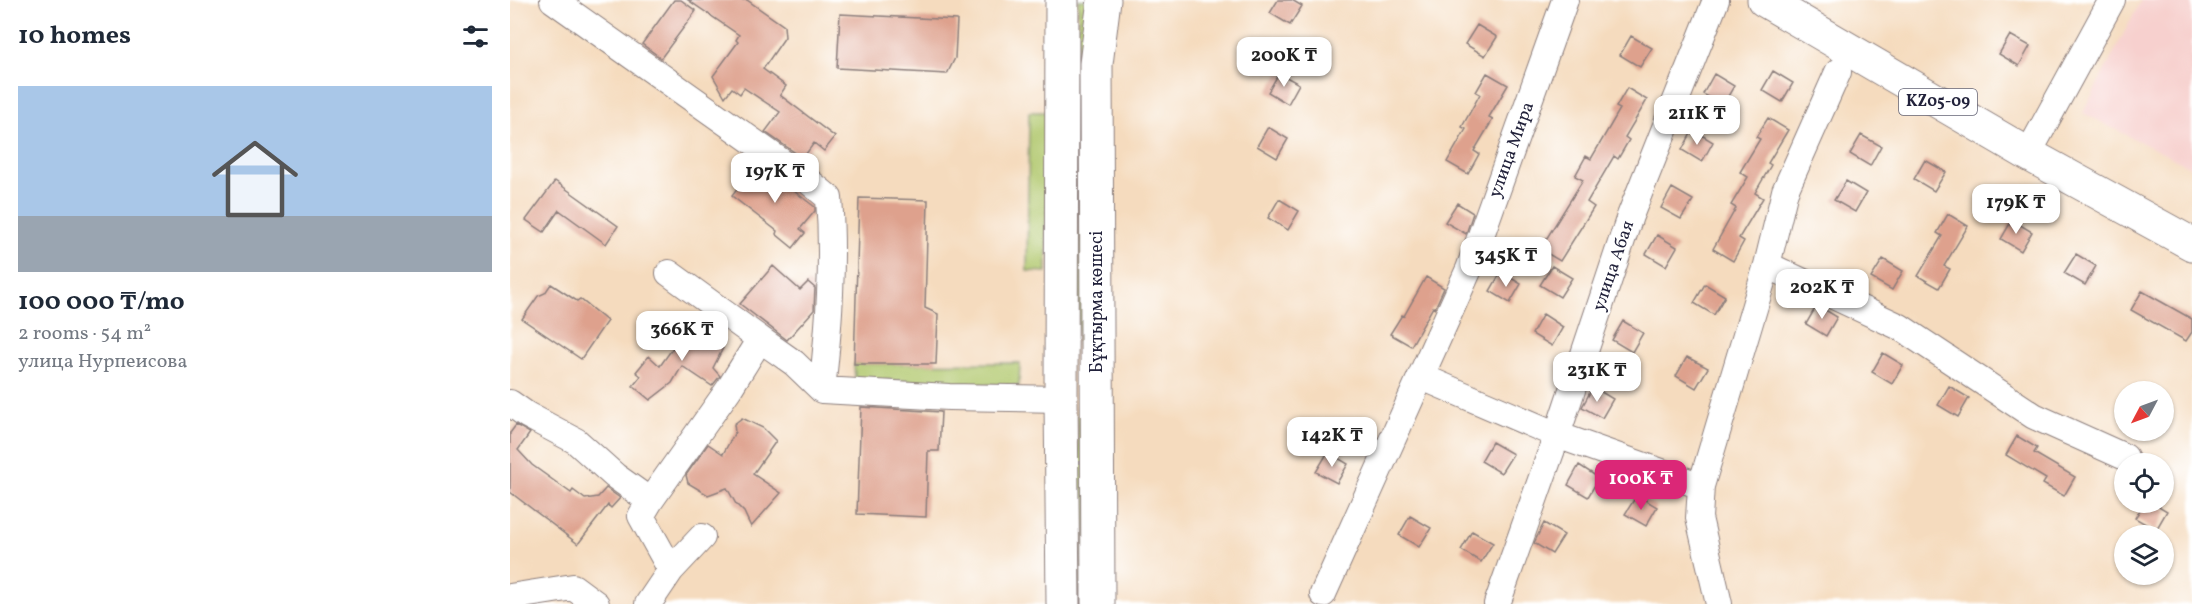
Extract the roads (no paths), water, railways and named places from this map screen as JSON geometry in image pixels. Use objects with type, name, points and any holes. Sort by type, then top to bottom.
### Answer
[{"type":"main road","name":"Бұқтырма көшесі","points":[[1062,0],[1060,399],[1063,604]]},
{"type":"main road","name":"Бұқтырма көшесі","points":[[1098,604],[1096,64],[1104,0]]},
{"type":"main road","name":"KZ05-09","points":[[1764,0],[2028,154],[2192,244]]},
{"type":"street","points":[[553,0],[806,179],[829,198],[831,293],[822,390]]},
{"type":"street","name":"улица Мира","points":[[1323,594],[1469,269],[1565,0]]},
{"type":"street","name":"улица Абая","points":[[1497,604],[1557,435],[1630,216],[1716,0]]},
{"type":"street","points":[[2028,154],[2112,0]]},
{"type":"street","points":[[1719,604],[1699,519],[1701,486],[1767,265],[1785,191],[1838,72]]},
{"type":"street","points":[[1767,265],[1900,327],[2034,416],[2116,453]]},
{"type":"street","points":[[669,273],[794,363],[822,390],[949,397],[1060,399]]},
{"type":"street","points":[[671,570],[641,516],[729,389],[760,339]]},
{"type":"street","points":[[1422,377],[1557,435],[1701,486]]},
{"type":"street","points":[[510,403],[527,415],[576,441],[615,476],[650,501]]},
{"type":"street","points":[[648,604],[671,570],[702,537]]},
{"type":"street","points":[[510,597],[573,587],[596,604]]}]
